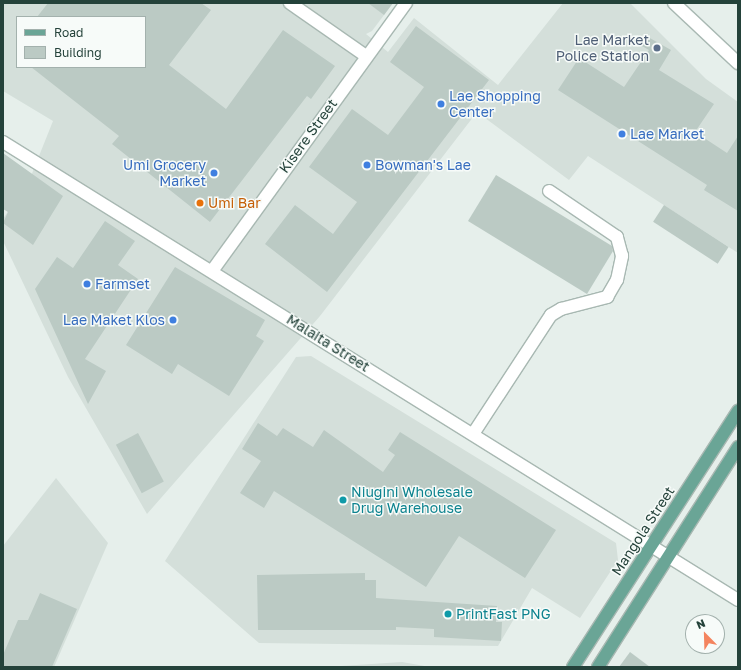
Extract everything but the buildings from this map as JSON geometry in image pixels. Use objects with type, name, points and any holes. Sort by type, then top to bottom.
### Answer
[{"type":"main road","name":"Mangola Street","points":[[573,667],[738,411]]},
{"type":"main road","points":[[598,667],[738,447]]},
{"type":"street","points":[[290,3],[366,56]]},
{"type":"street","name":"Kisere Street","points":[[212,271],[366,56],[406,3]]},
{"type":"street","points":[[674,3],[738,64]]},
{"type":"street","name":"Malaita Street","points":[[3,142],[669,555]]},
{"type":"street","points":[[473,434],[551,315],[561,309],[607,297],[617,280],[622,256],[617,237],[549,192]]},
{"type":"street","points":[[669,555],[738,600]]},
{"type":"shaded area","points":[[3,3],[393,3],[372,31],[366,34],[388,52],[414,18],[498,85],[563,3],[630,3],[706,79],[738,102],[738,253],[588,156],[569,180],[477,112],[320,316],[147,514],[68,377],[3,241],[3,219],[31,176],[53,121],[3,91]]},
{"type":"shaded area","points":[[311,356],[616,543],[618,560],[580,618],[532,588],[498,646],[259,643],[165,561],[296,357]]},
{"type":"shaded area","points":[[56,478],[108,543],[54,667],[3,667],[3,546]]},
{"type":"shaded area","points":[[402,662],[430,667],[335,667],[341,666]]},
{"type":"place","name":"Lae Market Police Station","points":[[657,48]]},
{"type":"place","name":"Lae Shopping Center","points":[[441,104]]},
{"type":"place","name":"Lae Market","points":[[622,134]]},
{"type":"place","name":"Bowman's Lae","points":[[367,165]]},
{"type":"place","name":"Umi Grocery Market","points":[[214,173]]},
{"type":"place","name":"Umi Bar","points":[[200,203]]},
{"type":"place","name":"Farmset","points":[[87,284]]},
{"type":"place","name":"Lae Maket Klos","points":[[173,320]]},
{"type":"place","name":"Niugini Wholesale Drug Warehouse","points":[[343,500]]},
{"type":"place","name":"PrintFast PNG","points":[[448,614]]}]
